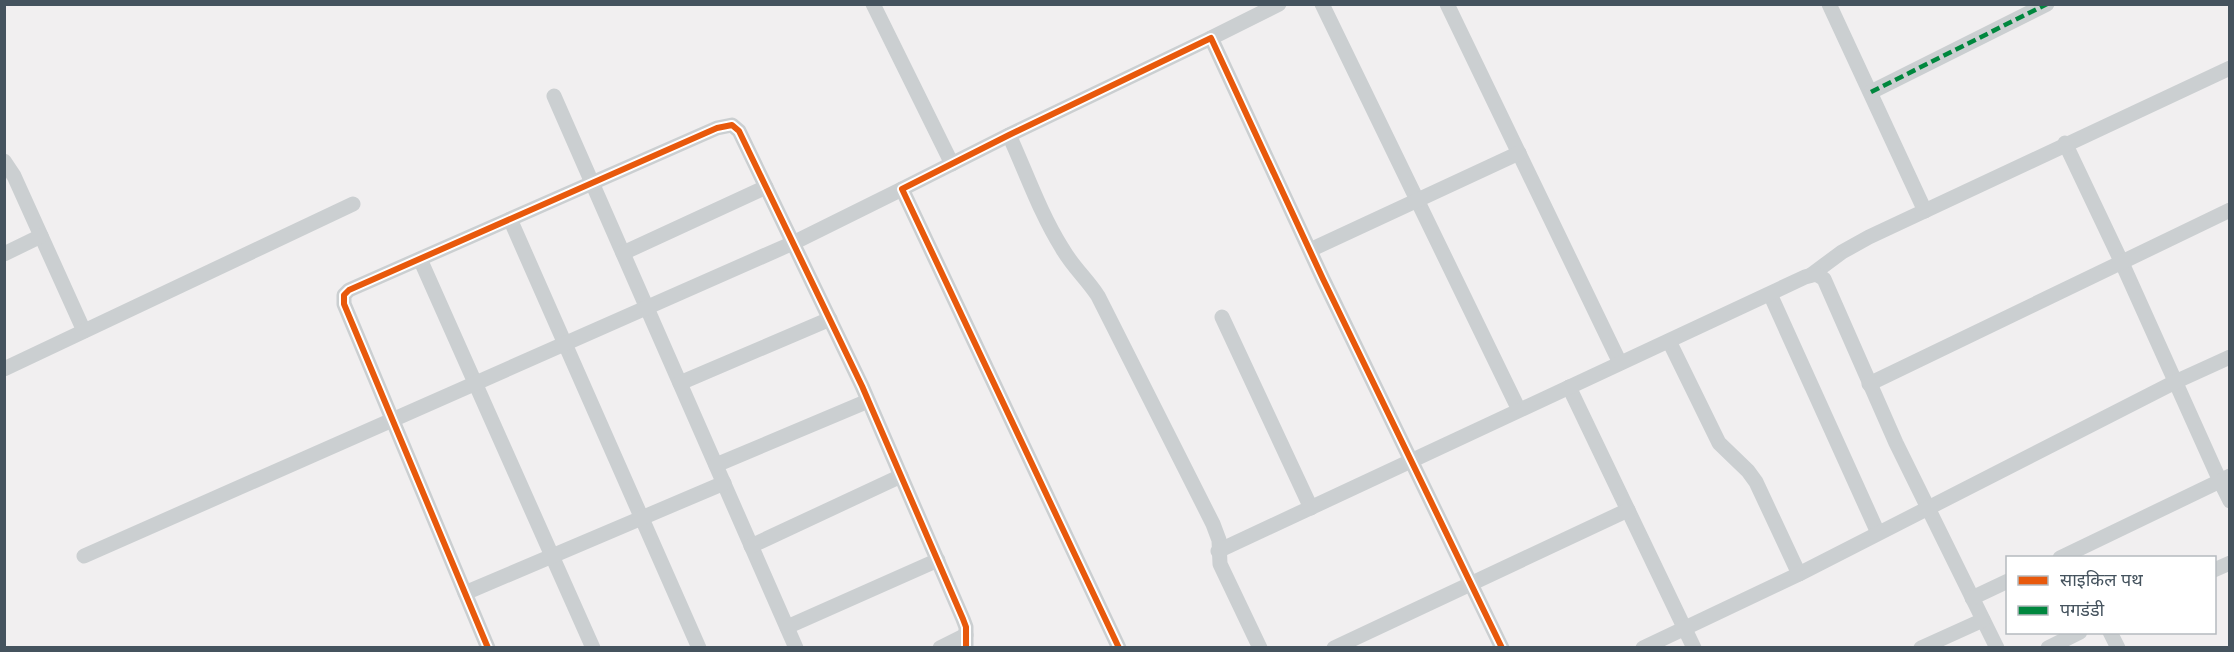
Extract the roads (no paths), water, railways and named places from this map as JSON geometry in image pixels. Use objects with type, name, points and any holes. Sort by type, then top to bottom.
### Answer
[{"type":"street","points":[[873,4],[952,164]]},
{"type":"street","points":[[84,555],[793,243],[1279,4]]},
{"type":"street","points":[[1322,4],[1520,410]]},
{"type":"street","points":[[1448,4],[1620,363]]},
{"type":"street","points":[[1829,4],[1924,211]]},
{"type":"street","points":[[1870,92],[2047,4]]},
{"type":"street","points":[[1211,38],[1310,250],[1502,648]]},
{"type":"street","points":[[1218,551],[1811,275],[1854,244],[2229,68]]},
{"type":"street","points":[[554,96],[796,648]]},
{"type":"street","points":[[488,648],[344,304],[344,295],[350,290],[717,128],[732,125],[739,131],[830,319],[963,619],[966,641],[940,648]]},
{"type":"street","points":[[1009,135],[1056,238],[1070,261],[1098,296],[1203,503],[1217,533],[1220,564],[1260,648]]},
{"type":"street","points":[[2065,144],[2122,263],[2175,382],[2224,479],[2229,501]]},
{"type":"street","points":[[1310,250],[1519,153]]},
{"type":"street","points":[[4,161],[14,176],[84,331]]},
{"type":"street","points":[[623,253],[766,187]]},
{"type":"street","points":[[902,189],[1119,648]]},
{"type":"street","points":[[4,369],[353,204]]},
{"type":"street","points":[[1869,384],[2229,210]]},
{"type":"street","points":[[510,219],[699,648]]},
{"type":"street","points":[[4,254],[41,236]]},
{"type":"street","points":[[420,259],[593,648]]},
{"type":"street","points":[[1811,275],[1821,276],[1824,279],[1869,384],[1997,648]]},
{"type":"street","points":[[1770,294],[1878,533]]},
{"type":"street","points":[[1222,317],[1311,508]]},
{"type":"street","points":[[680,383],[830,319]]},
{"type":"street","points":[[1669,341],[1719,443],[1756,482],[1799,574]]},
{"type":"street","points":[[1643,648],[1799,574],[2175,382],[2229,357]]},
{"type":"street","points":[[1569,387],[1694,648]]},
{"type":"street","points":[[716,465],[868,401]]},
{"type":"street","points":[[751,546],[901,476]]},
{"type":"street","points":[[2064,556],[2224,479]]},
{"type":"street","points":[[465,593],[724,483]]},
{"type":"street","points":[[1334,648],[1628,510]]},
{"type":"street","points":[[787,627],[938,560]]},
{"type":"street","points":[[1972,598],[2006,582]]},
{"type":"street","points":[[1922,648],[1983,620]]},
{"type":"street","points":[[2048,648],[2078,634]]},
{"type":"street","points":[[2111,634],[2118,648]]}]
